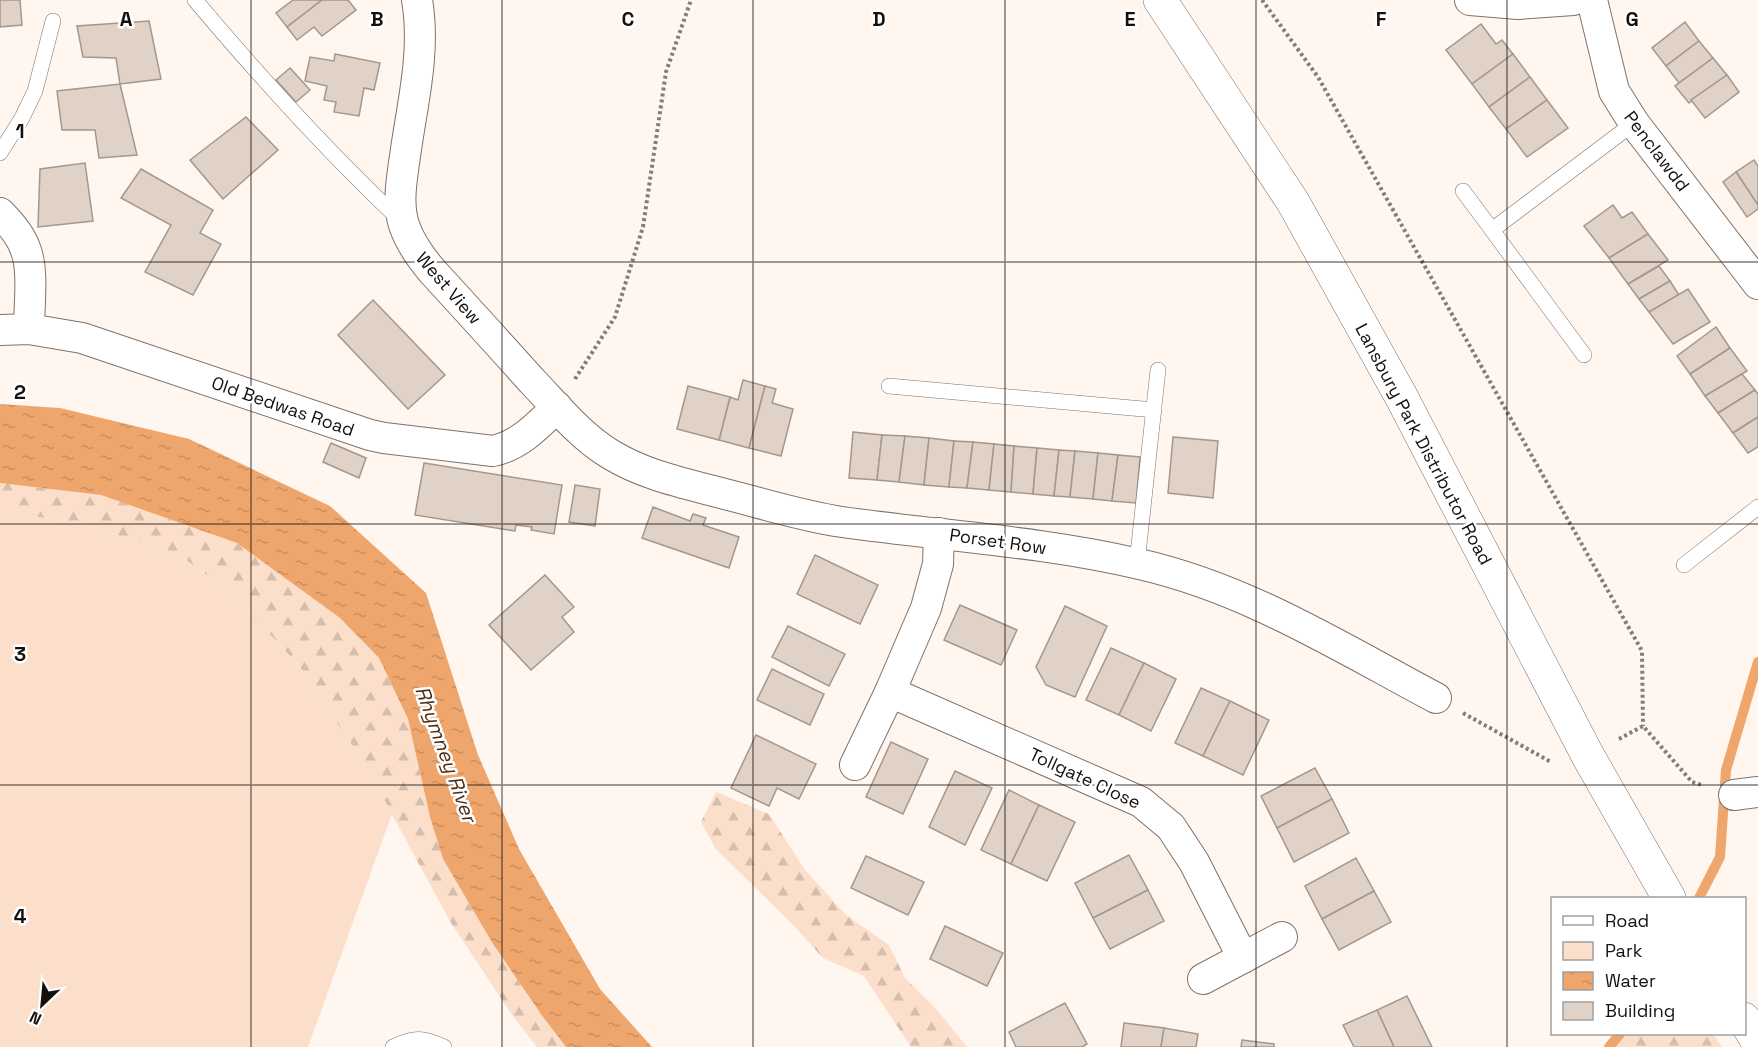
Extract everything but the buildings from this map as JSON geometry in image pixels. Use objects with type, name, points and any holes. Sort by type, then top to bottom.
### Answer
[{"type":"street","name":"West View","points":[[417,0],[420,60],[402,180],[401,210],[404,224],[420,256],[433,272],[556,407]]},
{"type":"street","name":"Lansbury Park Distributor Road","points":[[1160,0],[1293,202],[1402,398],[1588,756],[1667,894]]},
{"type":"street","points":[[1470,0],[1518,4],[1573,0]]},
{"type":"street","name":"Penclawdd","points":[[1592,0],[1614,91],[1634,123],[1758,284]]},
{"type":"street","points":[[0,213],[14,229],[25,247],[29,260],[14,329]]},
{"type":"street","name":"Old Bedwas Road","points":[[14,329],[82,338],[384,438],[493,451],[518,442],[556,407]]},
{"type":"street","name":"Porset Row","points":[[556,407],[592,441],[609,453],[651,474],[796,513],[840,522],[1057,549],[1137,563],[1218,588],[1274,612],[1436,698]]},
{"type":"street","points":[[855,765],[890,692],[933,587],[938,564],[939,533]]},
{"type":"street","name":"Tollgate Close","points":[[890,692],[1141,802],[1171,826],[1194,862],[1243,958]]},
{"type":"street","points":[[1203,979],[1282,937]]},
{"type":"street","points":[[1746,1021],[1758,1042]]},
{"type":"lane","points":[[195,0],[262,78],[364,186],[404,224]]},
{"type":"lane","points":[[0,153],[22,118],[35,91],[53,21]]},
{"type":"lane","points":[[1492,230],[1634,123]]},
{"type":"lane","points":[[1463,191],[1584,355]]},
{"type":"lane","points":[[1137,563],[1158,370]]},
{"type":"lane","points":[[889,386],[1154,410]]},
{"type":"lane","points":[[1684,565],[1758,507]]},
{"type":"lane","points":[[393,1047],[407,1041],[426,1039],[444,1047]]},
{"type":"path","points":[[556,407],[615,316],[643,227],[666,72],[691,0]]},
{"type":"path","points":[[1262,0],[1318,77],[1642,651],[1642,726]]},
{"type":"green space","points":[[0,483],[101,495],[237,543],[340,618],[379,658],[408,719],[430,817],[443,859],[493,944],[566,1047],[537,1047],[512,1015],[451,923],[364,763],[299,666],[233,594],[183,558],[88,525],[0,511]]},
{"type":"green space","points":[[0,511],[88,525],[183,558],[233,594],[299,666],[364,763],[392,814],[308,1047],[0,1047]]},
{"type":"green space","points":[[716,792],[769,814],[805,870],[846,915],[889,945],[905,978],[937,1010],[967,1047],[911,1047],[864,976],[823,958],[715,848],[701,822]]},
{"type":"green space","points":[[1619,1035],[1714,1035],[1722,1047],[1609,1047]]},
{"type":"water","name":"Rhymney River","points":[[0,404],[60,408],[189,439],[330,506],[426,593],[478,755],[519,849],[600,989],[652,1047],[566,1047],[543,1017],[493,944],[443,859],[430,817],[408,719],[379,658],[340,618],[237,543],[101,495],[0,483]]},
{"type":"waterway","points":[[1700,897],[1720,857],[1726,770],[1758,662]]},
{"type":"waterway","points":[[1609,1047],[1619,1035]]}]
